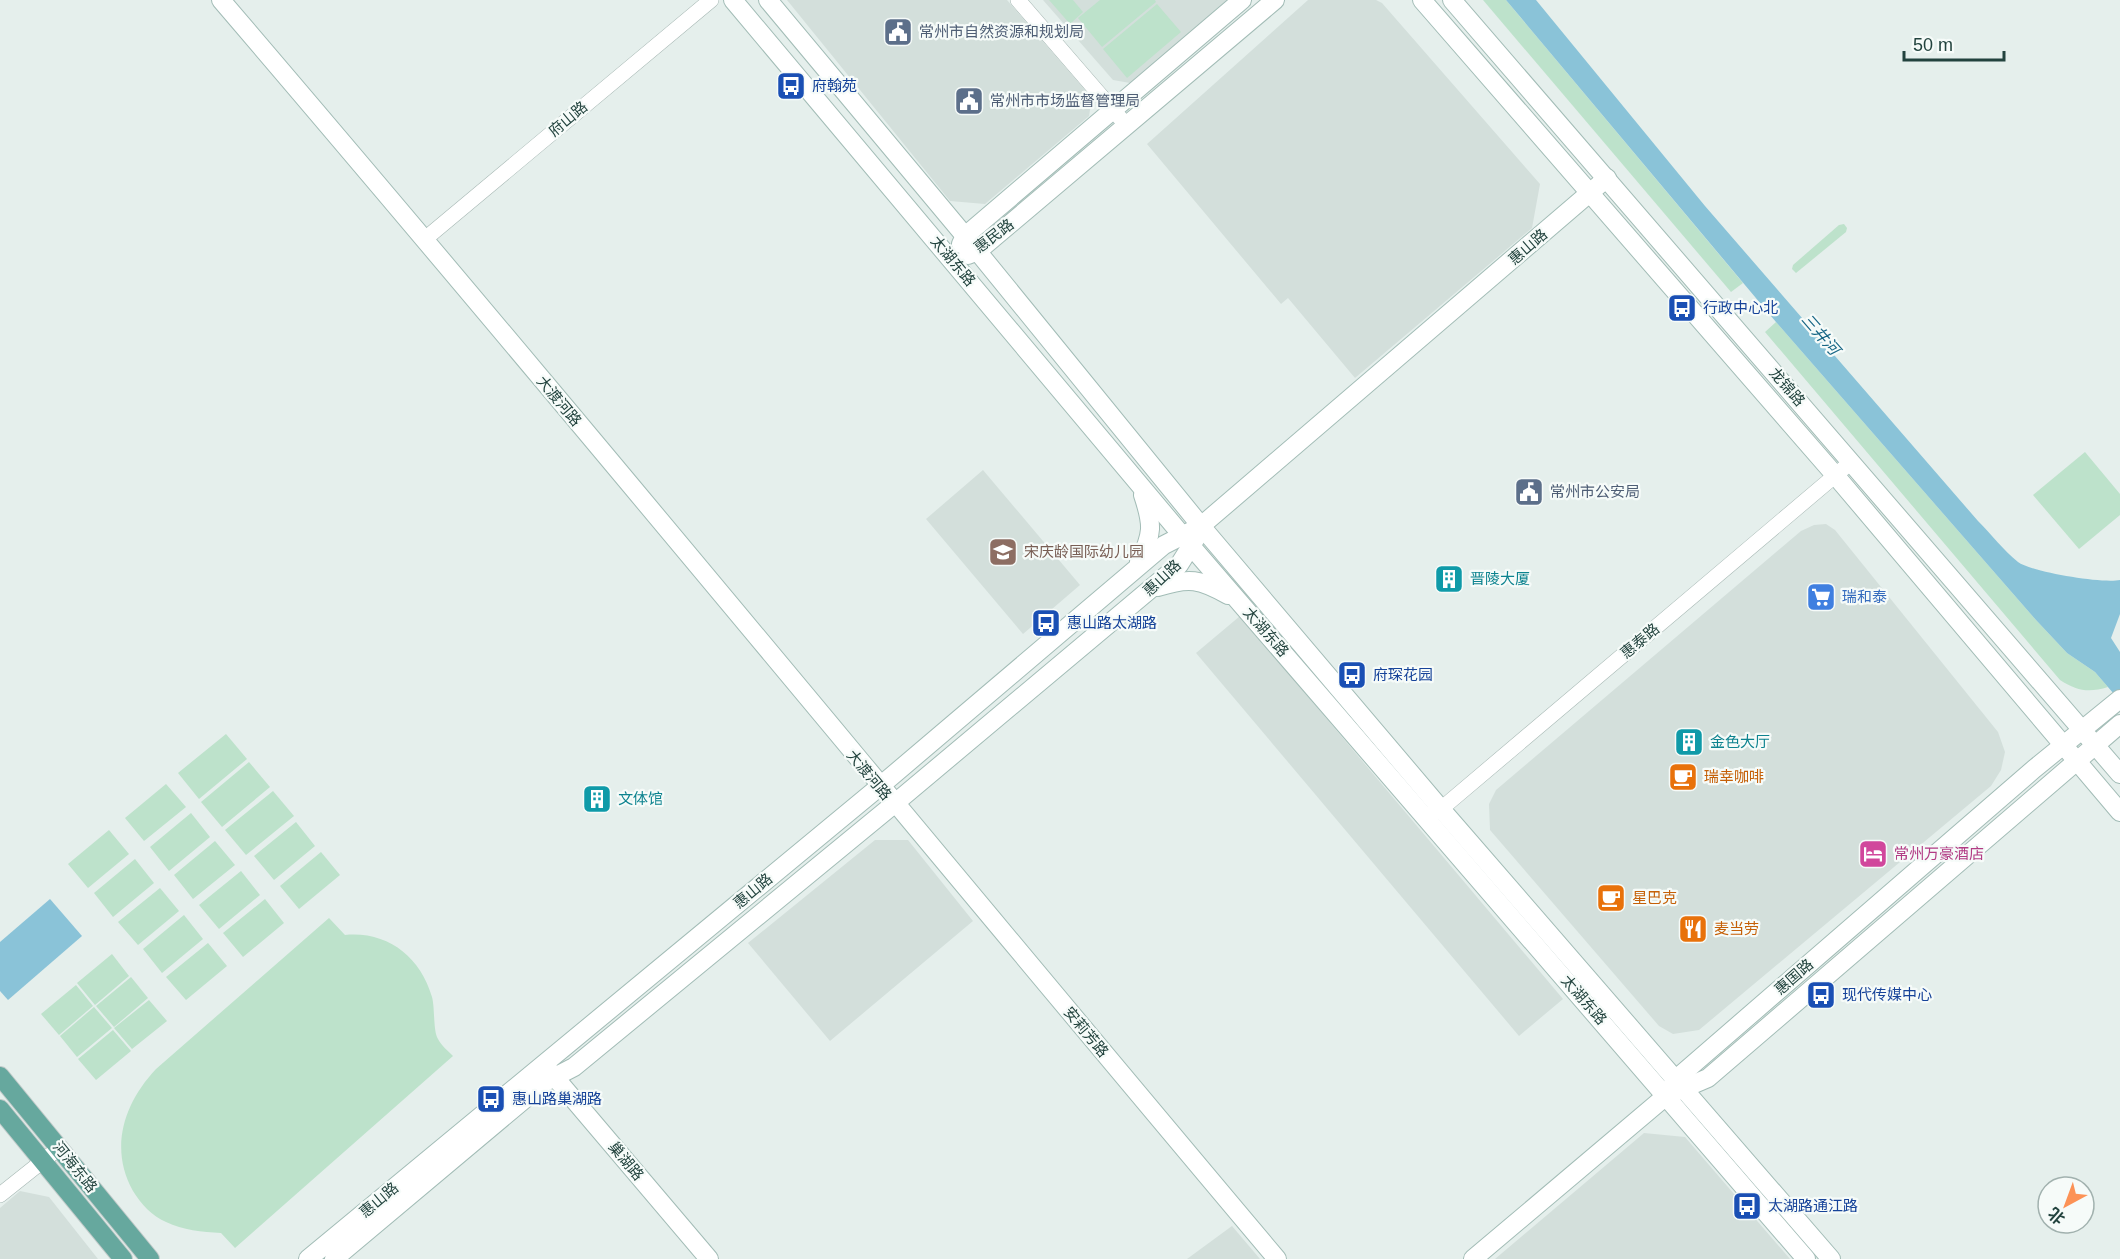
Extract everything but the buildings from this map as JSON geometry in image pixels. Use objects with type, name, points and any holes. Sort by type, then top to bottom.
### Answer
[{"type":"main road","name":"河海东路","points":[[0,1076],[150,1259]]},
{"type":"main road","name":"河海东路","points":[[0,1109],[123,1259]]},
{"type":"street","name":"大渡河路","points":[[221,0],[425,239],[894,804]]},
{"type":"street","name":"府山路","points":[[425,239],[711,0]]},
{"type":"street","name":"太湖东路","points":[[733,0],[1240,602],[1680,1084],[1831,1259]]},
{"type":"street","name":"太湖东路","points":[[768,0],[978,251],[1666,1096],[1806,1259]]},
{"type":"street","points":[[1018,0],[1127,126]]},
{"type":"street","name":"惠民路","points":[[952,260],[965,236],[1242,0]]},
{"type":"street","name":"惠民路","points":[[952,260],[978,251],[1275,0]]},
{"type":"street","name":"龙锦路","points":[[1422,0],[1835,475],[2120,812]]},
{"type":"street","name":"龙锦路","points":[[1452,0],[2120,774]]},
{"type":"street","name":"惠山路","points":[[549,1070],[574,1067],[1151,589],[1179,565],[1187,541],[1201,526],[1607,178]]},
{"type":"street","name":"惠泰路","points":[[1434,813],[1851,462]]},
{"type":"street","points":[[1134,571],[1151,538],[1151,517],[1138,482]]},
{"type":"street","name":"惠山路","points":[[308,1259],[549,1070],[1164,545],[1187,541]]},
{"type":"street","points":[[1151,589],[1183,579],[1207,583],[1240,602]]},
{"type":"street","name":"惠国路","points":[[1473,1259],[1680,1084],[2064,744],[2118,701]]},
{"type":"street","points":[[1680,1084],[1708,1078],[2120,724]]},
{"type":"street","name":"安莉芳路","points":[[894,804],[1277,1259]]},
{"type":"street","name":"惠山路","points":[[334,1259],[545,1082],[549,1070]]},
{"type":"street","name":"巢湖路","points":[[549,1070],[709,1259]]},
{"type":"street","points":[[0,1195],[59,1148]]},
{"type":"shaded area","points":[[787,0],[1007,0],[1092,98],[1089,116],[985,204],[950,201]]},
{"type":"shaded area","points":[[1043,0],[1230,0],[1130,83],[1113,80]]},
{"type":"shaded area","points":[[1308,0],[1376,0],[1382,3],[1540,184],[1532,228],[1355,378],[1288,298],[1281,304],[1147,144]]},
{"type":"shaded area","name":"宋庆龄国际幼儿园","points":[[983,470],[1080,585],[1023,634],[926,519]]},
{"type":"shaded area","points":[[1826,524],[1835,530],[1998,732],[2005,752],[2001,770],[1991,786],[1699,1030],[1673,1034],[1659,1026],[1490,830],[1489,804],[1496,790],[1801,531],[1814,525]]},
{"type":"shaded area","points":[[1240,616],[1563,999],[1519,1036],[1196,653]]},
{"type":"shaded area","points":[[875,840],[908,840],[973,921],[830,1041],[748,943]]},
{"type":"shaded area","points":[[1644,1133],[1685,1137],[1790,1259],[1495,1259]]},
{"type":"shaded area","points":[[20,1191],[49,1197],[98,1259],[0,1259],[0,1208]]},
{"type":"shaded area","points":[[1232,1226],[1260,1259],[1187,1259]]},
{"type":"green space","points":[[1049,0],[1073,0],[1083,12],[1070,24]]},
{"type":"green space","points":[[1100,0],[1155,0],[1156,2],[1102,47],[1078,18]]},
{"type":"green space","points":[[1483,0],[1506,0],[1743,283],[1731,292]]},
{"type":"green space","points":[[1157,4],[1181,32],[1127,78],[1103,49]]},
{"type":"green space","points":[[1844,224],[1847,228],[1846,232],[1796,273],[1792,269],[1793,265],[1839,225]]},
{"type":"green space","points":[[1776,322],[2036,620],[2067,653],[2095,672],[2108,687],[2083,690],[2060,680],[1765,332]]},
{"type":"green space","points":[[2085,452],[2120,494],[2120,515],[2079,549],[2033,495]]},
{"type":"green space","points":[[226,734],[247,759],[199,799],[178,773]]},
{"type":"green space","points":[[249,762],[270,787],[222,827],[201,802]]},
{"type":"green space","points":[[166,784],[186,807],[144,841],[125,818]]},
{"type":"green space","points":[[273,791],[294,816],[246,855],[225,830]]},
{"type":"green space","points":[[191,813],[210,837],[169,871],[150,847]]},
{"type":"green space","points":[[296,822],[315,846],[274,880],[254,856]]},
{"type":"green space","points":[[109,830],[129,854],[88,888],[68,864]]},
{"type":"green space","points":[[215,841],[235,865],[193,899],[174,875]]},
{"type":"green space","points":[[321,852],[340,875],[299,909],[280,886]]},
{"type":"green space","points":[[135,859],[154,883],[113,917],[94,893]]},
{"type":"green space","points":[[241,871],[260,895],[219,929],[199,905]]},
{"type":"green space","points":[[160,888],[179,911],[138,945],[118,922]]},
{"type":"green space","points":[[265,899],[284,923],[243,957],[223,933]]},
{"type":"green space","points":[[184,915],[203,939],[162,973],[143,949]]},
{"type":"green space","points":[[329,918],[345,935],[375,937],[400,949],[410,958],[427,982],[434,1007],[435,1031],[438,1039],[453,1056],[235,1248],[221,1233],[172,1225],[147,1209],[133,1191],[126,1175],[121,1142],[128,1111],[145,1082],[156,1069]]},
{"type":"green space","points":[[208,943],[227,966],[186,1000],[166,977]]},
{"type":"green space","points":[[112,954],[129,976],[95,1005],[77,983]]},
{"type":"green space","points":[[131,977],[148,998],[114,1027],[96,1006]]},
{"type":"green space","points":[[76,985],[93,1006],[59,1035],[41,1014]]},
{"type":"green space","points":[[149,1000],[167,1021],[132,1049],[114,1028]]},
{"type":"green space","points":[[94,1007],[112,1028],[77,1057],[60,1036]]},
{"type":"green space","points":[[113,1030],[131,1051],[96,1080],[78,1059]]},
{"type":"water","points":[[1506,0],[1536,0],[1705,206],[2008,553],[2018,562],[2037,570],[2084,579],[2120,580],[2120,614],[2111,638],[2120,652],[2120,701],[2095,672],[2067,653],[2036,620],[1776,322]]},
{"type":"water","points":[[50,899],[82,936],[8,1000],[0,991],[0,942]]},
{"type":"place","name":"常州市自然资源和规划局","points":[[898,32]]},
{"type":"place","name":"府翰苑","points":[[791,86]]},
{"type":"place","name":"常州市市场监督管理局","points":[[969,101]]},
{"type":"place","name":"行政中心北","points":[[1682,308]]},
{"type":"place","name":"常州市公安局","points":[[1529,492]]},
{"type":"place","name":"宋庆龄国际幼儿园","points":[[1003,552]]},
{"type":"place","name":"晋陵大厦","points":[[1449,579]]},
{"type":"place","name":"瑞和泰","points":[[1821,597]]},
{"type":"place","name":"惠山路太湖路","points":[[1046,623]]},
{"type":"place","name":"府琛花园","points":[[1352,675]]},
{"type":"place","name":"金色大厅","points":[[1689,742]]},
{"type":"place","name":"瑞幸咖啡","points":[[1683,777]]},
{"type":"place","name":"文体馆","points":[[597,799]]},
{"type":"place","name":"常州万豪酒店","points":[[1873,854]]},
{"type":"place","name":"星巴克","points":[[1611,898]]},
{"type":"place","name":"麦当劳","points":[[1693,929]]},
{"type":"place","name":"现代传媒中心","points":[[1821,995]]},
{"type":"place","name":"惠山路巢湖路","points":[[491,1099]]},
{"type":"place","name":"太湖路通江路","points":[[1747,1206]]},
{"type":"water label","name":"三井河","points":[[1821,334]]}]
